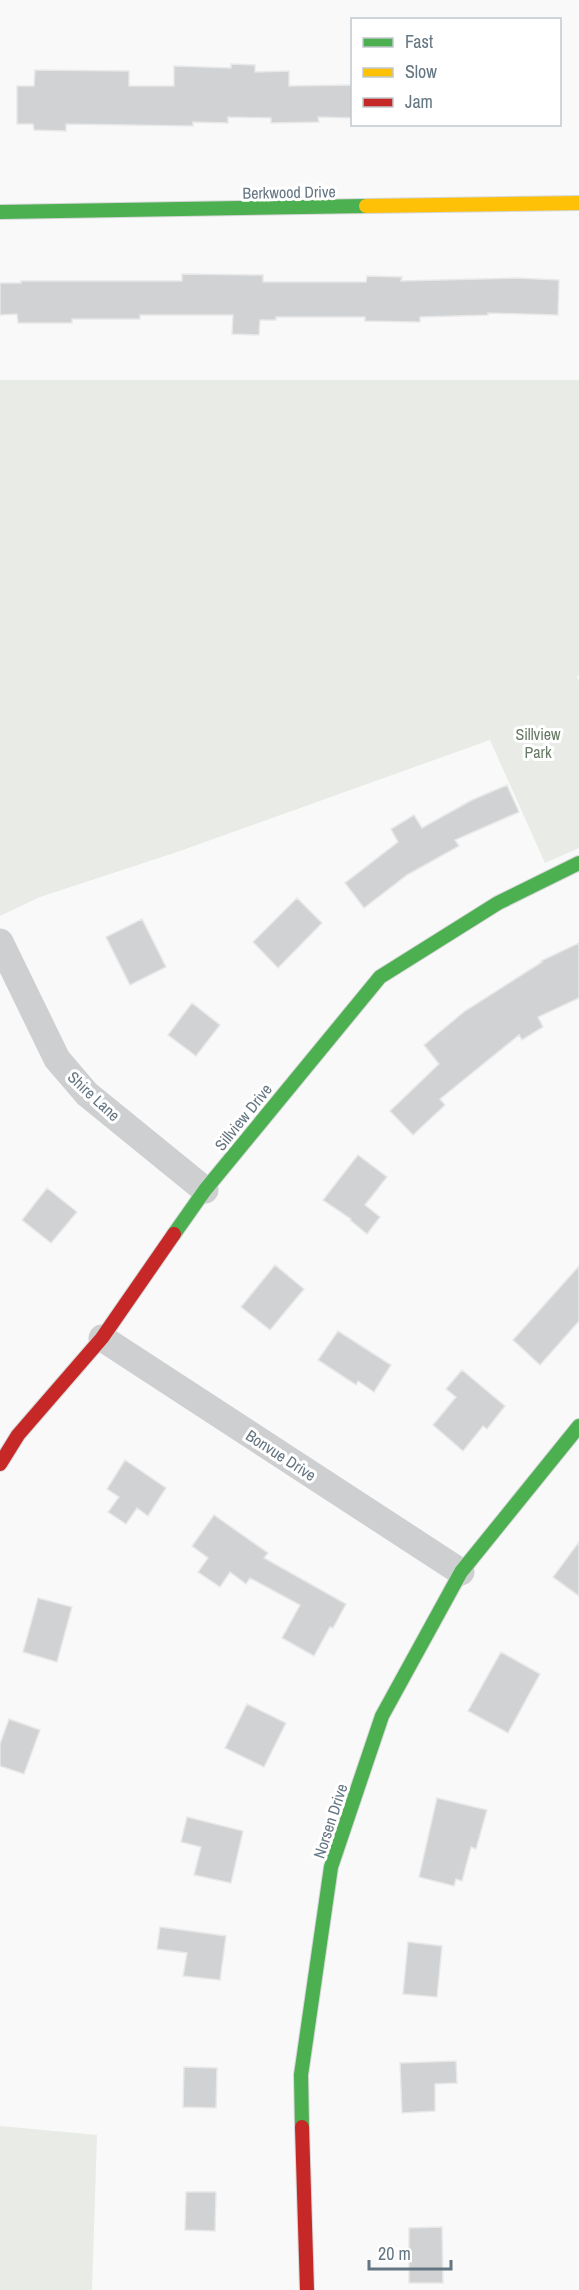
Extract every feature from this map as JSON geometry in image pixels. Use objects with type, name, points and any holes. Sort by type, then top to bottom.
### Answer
[{"type":"street","name":"Berkwood Drive","points":[[0,212],[579,203]]},
{"type":"street","name":"Sillview Drive","points":[[0,1464],[18,1435],[102,1338],[205,1190],[380,977],[498,903],[579,863]]},
{"type":"street","name":"Shire Lane","points":[[0,942],[57,1059],[87,1094],[205,1190]]},
{"type":"street","name":"Bonvue Drive","points":[[102,1338],[461,1572]]},
{"type":"street","name":"Norsen Drive","points":[[307,2290],[301,2075],[331,1867],[382,1716],[461,1572],[579,1426]]},
{"type":"green space","name":"Sillview Park","points":[[0,380],[579,380],[579,675],[577,676],[579,681],[579,848],[545,863],[490,740],[177,852],[40,897],[0,916]]},
{"type":"green space","points":[[0,2126],[97,2135],[92,2290],[0,2290]]},
{"type":"building","points":[[231,64],[255,65],[255,72],[289,71],[289,86],[351,85],[351,118],[318,117],[319,122],[271,123],[271,118],[228,117],[228,123],[193,122],[193,126],[66,124],[66,131],[34,130],[33,124],[17,124],[17,86],[34,86],[35,70],[129,71],[129,86],[174,86],[174,66],[231,68]]},
{"type":"building","points":[[182,274],[263,275],[263,282],[366,282],[367,276],[402,277],[401,281],[516,278],[559,280],[558,315],[488,313],[488,315],[420,317],[420,322],[365,321],[365,317],[276,317],[276,320],[260,320],[259,335],[232,334],[233,315],[140,315],[140,319],[72,319],[72,323],[18,323],[17,314],[0,315],[0,283],[182,281]]},
{"type":"building","points":[[507,785],[519,812],[455,840],[459,846],[407,875],[364,908],[345,883],[398,842],[391,829],[414,815],[422,828],[472,800]]},
{"type":"building","points":[[297,898],[322,923],[278,968],[253,942]]},
{"type":"building","points":[[142,919],[166,967],[130,985],[106,937]]},
{"type":"building","points":[[579,943],[579,998],[538,1017],[543,1027],[522,1040],[519,1035],[440,1099],[445,1105],[413,1135],[390,1111],[439,1064],[424,1045],[465,1011],[541,961]]},
{"type":"building","points":[[192,1003],[220,1025],[196,1056],[168,1035]]},
{"type":"building","points":[[358,1155],[387,1177],[365,1205],[380,1217],[367,1234],[351,1219],[323,1200]]},
{"type":"building","points":[[47,1188],[77,1212],[51,1243],[22,1220]]},
{"type":"building","points":[[275,1265],[304,1289],[270,1330],[241,1307]]},
{"type":"building","points":[[579,1266],[579,1321],[540,1365],[513,1340]]},
{"type":"building","points":[[338,1331],[391,1365],[374,1392],[358,1381],[356,1385],[318,1360]]},
{"type":"building","points":[[462,1370],[505,1406],[487,1429],[483,1426],[463,1451],[433,1425],[456,1397],[446,1389]]},
{"type":"building","points":[[125,1460],[166,1488],[148,1516],[137,1508],[126,1524],[108,1512],[119,1497],[107,1489]]},
{"type":"building","points":[[214,1515],[268,1553],[264,1558],[346,1604],[314,1656],[282,1638],[300,1605],[250,1578],[246,1584],[230,1572],[220,1587],[198,1572],[208,1558],[192,1546]]},
{"type":"building","points":[[579,1542],[579,1596],[553,1577]]},
{"type":"building","points":[[38,1598],[72,1607],[57,1662],[23,1652]]},
{"type":"building","points":[[501,1652],[540,1674],[508,1733],[468,1711]]},
{"type":"building","points":[[247,1704],[286,1723],[264,1767],[225,1748]]},
{"type":"building","points":[[9,1719],[40,1730],[24,1774],[0,1766],[0,1744]]},
{"type":"building","points":[[437,1798],[487,1810],[476,1849],[471,1847],[462,1881],[456,1879],[454,1886],[419,1877]]},
{"type":"building","points":[[187,1817],[243,1831],[231,1883],[194,1875],[201,1847],[181,1842]]},
{"type":"building","points":[[160,1927],[226,1936],[220,1980],[183,1976],[187,1953],[157,1949]]},
{"type":"building","points":[[408,1942],[442,1946],[437,1997],[403,1994]]},
{"type":"building","points":[[456,2061],[457,2083],[435,2084],[435,2111],[402,2113],[400,2063]]},
{"type":"building","points":[[184,2067],[217,2068],[216,2108],[183,2107]]},
{"type":"building","points":[[186,2192],[216,2192],[215,2231],[185,2230]]},
{"type":"building","points":[[442,2227],[443,2283],[409,2283],[409,2228]]},
{"type":"traffic: fast","points":[[0,212],[366,206]]},
{"type":"traffic: fast","points":[[174,1234],[205,1190],[380,977],[498,903],[579,863]]},
{"type":"traffic: fast","points":[[302,2127],[301,2075],[331,1867],[382,1716],[461,1572],[579,1426]]},
{"type":"traffic: slow","points":[[366,206],[579,203]]},
{"type":"traffic: jam","points":[[0,1464],[18,1435],[102,1338],[174,1234]]},
{"type":"traffic: jam","points":[[302,2127],[307,2290]]}]
